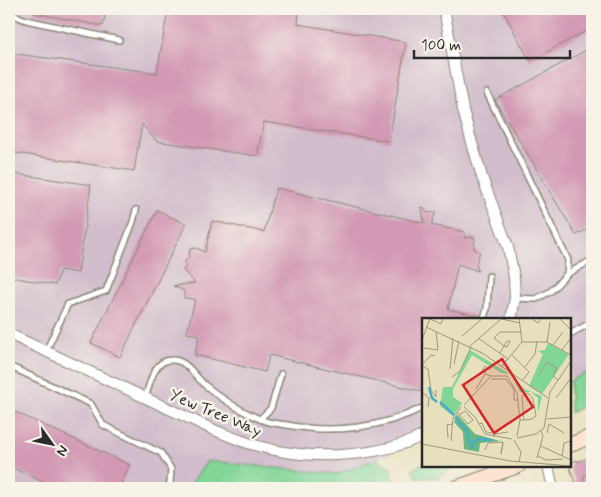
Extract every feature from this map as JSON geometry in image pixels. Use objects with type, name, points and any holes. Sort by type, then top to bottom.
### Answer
[{"type":"street","points":[[444,9],[463,110],[482,177],[508,246],[514,277],[515,298],[511,318]]},
{"type":"street","name":"Yew Tree Way","points":[[9,334],[145,398],[240,440],[270,450],[300,454],[331,455],[364,452],[396,446],[422,436]]},
{"type":"street","points":[[571,445],[592,436]]},
{"type":"street","points":[[455,488],[515,467]]},
{"type":"street","points":[[548,467],[553,488]]},
{"type":"lane","points":[[9,14],[26,20],[119,40]]},
{"type":"lane","points":[[487,92],[568,260],[567,274]]},
{"type":"lane","points":[[46,351],[68,304],[106,291],[136,210]]},
{"type":"lane","points":[[515,298],[536,299],[551,292],[567,274],[592,260]]},
{"type":"lane","points":[[484,318],[487,309],[489,276]]},
{"type":"lane","points":[[572,333],[592,322]]},
{"type":"lane","points":[[145,398],[156,367],[169,359],[179,361],[187,366],[205,386],[228,402],[260,419],[309,430],[362,427],[407,415],[422,408]]},
{"type":"lane","points":[[9,366],[91,404],[103,425],[161,452],[171,469],[170,483],[167,488]]},
{"type":"lane","points":[[260,419],[272,408],[281,374]]},
{"type":"shaded area","points":[[9,9],[592,9],[592,370],[571,379],[571,318],[422,318],[422,441],[337,474],[207,461],[188,488],[9,488]]},
{"type":"green space","points":[[592,370],[592,402],[571,412],[571,380]]},
{"type":"green space","points":[[377,459],[390,467],[395,487],[188,488],[207,461],[337,474]]},
{"type":"green space","points":[[422,463],[422,467],[454,467],[439,477],[417,478],[412,470]]},
{"type":"building","points":[[34,9],[106,9],[103,26],[34,13]]},
{"type":"building","points":[[168,9],[299,9],[298,24],[406,42],[389,141],[264,122],[257,156],[156,141],[142,124],[134,171],[9,152],[9,53],[157,73]]},
{"type":"building","points":[[502,9],[592,9],[592,28],[530,61]]},
{"type":"building","points":[[592,47],[592,227],[576,235],[495,100]]},
{"type":"building","points":[[9,173],[91,185],[78,273],[60,270],[55,285],[11,277],[13,262],[9,261]]},
{"type":"building","points":[[276,188],[424,223],[422,207],[428,213],[436,212],[431,225],[465,232],[464,238],[475,237],[474,249],[480,252],[476,264],[478,271],[458,264],[448,309],[480,316],[480,318],[422,318],[422,392],[269,355],[265,372],[195,355],[199,335],[187,333],[195,299],[184,298],[184,291],[173,286],[195,283],[183,270],[186,266],[185,261],[189,257],[190,249],[196,248],[205,252],[212,221],[264,232]]},
{"type":"building","points":[[157,210],[186,224],[120,357],[91,343]]},
{"type":"building","points":[[9,409],[130,465],[119,488],[56,488],[9,466]]},
{"type":"building","points":[[590,457],[592,474],[583,476],[586,486],[577,488],[570,467],[571,463],[577,460],[578,462]]}]
